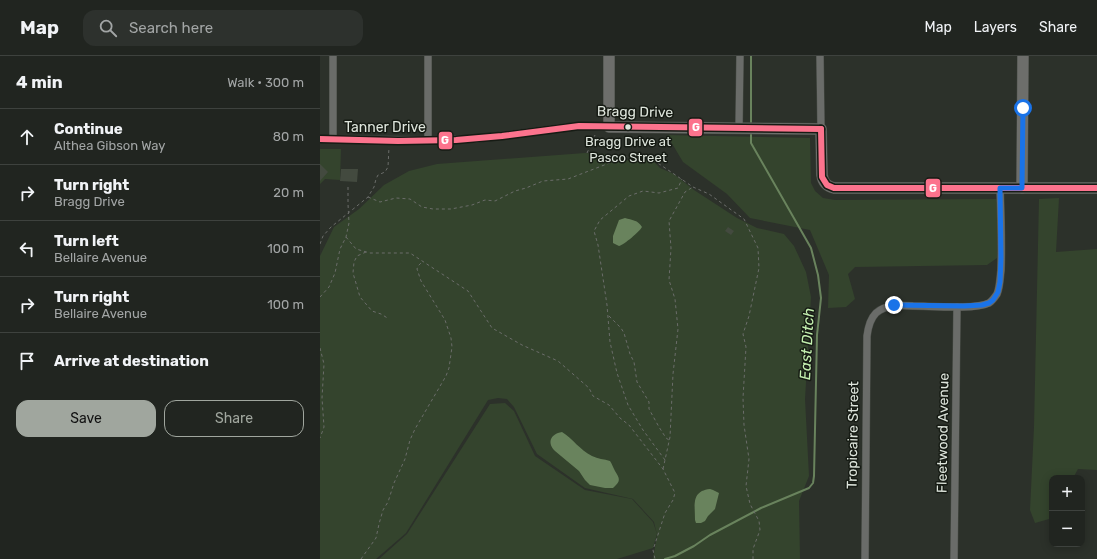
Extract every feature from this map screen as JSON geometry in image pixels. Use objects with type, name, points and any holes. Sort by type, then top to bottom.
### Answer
[{"type":"street","points":[[333,56],[333,139]]},
{"type":"street","points":[[428,56],[428,140]]},
{"type":"street","points":[[609,56],[610,126]]},
{"type":"street","points":[[740,56],[743,128]]},
{"type":"street","points":[[820,56],[822,174],[823,180],[827,185],[834,188],[1097,188]]},
{"type":"street","points":[[1022,188],[1023,56]]},
{"type":"street","name":"Bragg Drive","points":[[474,139],[560,128],[598,126],[821,129]]},
{"type":"street","name":"Tanner Drive","points":[[320,139],[474,139]]},
{"type":"street","points":[[957,306],[982,305],[989,303],[998,292],[1001,258],[1000,188]]},
{"type":"street","name":"Tropicaire Street","points":[[865,559],[867,336],[871,321],[876,313],[894,305],[957,306]]},
{"type":"street","name":"Fleetwood Avenue","points":[[954,559],[957,306]]},
{"type":"path","points":[[587,153],[598,126]]},
{"type":"path","points":[[320,244],[323,236],[331,227],[368,197],[374,188],[378,175],[385,172],[388,168],[389,140]]},
{"type":"path","points":[[368,197],[380,202],[396,198],[410,199],[422,206],[433,209],[452,209],[472,205],[485,200],[495,200],[543,181],[568,178],[624,157],[649,157],[693,187],[709,194],[744,219],[758,248],[758,272],[749,316],[743,334],[746,347],[743,398],[744,425],[749,459],[746,486],[750,504],[759,521],[760,530],[752,549],[753,559]]},
{"type":"path","points":[[665,460],[643,430],[628,405],[617,373],[610,342],[607,305],[598,245],[594,231],[600,220],[629,196],[643,191],[659,193],[678,188],[682,179]]},
{"type":"path","points":[[320,297],[329,287],[335,273],[340,249],[346,237],[350,223],[348,186]]},
{"type":"path","points":[[663,469],[669,440],[673,374],[678,329],[675,299],[669,280],[671,248],[669,221],[685,192],[693,187]]},
{"type":"path","points":[[346,237],[356,249],[366,252],[410,253],[468,291],[492,328],[522,345],[558,361],[589,388],[593,396],[609,405],[620,418],[629,425],[663,469],[675,493],[673,500],[665,513],[653,550],[655,558]]},
{"type":"path","points":[[366,252],[357,256],[354,262],[353,273],[360,297],[372,311],[389,319]]},
{"type":"path","points":[[361,559],[376,538],[383,510],[388,502],[394,483],[405,459],[410,440],[415,429],[446,376],[449,368],[452,347],[451,338],[445,320],[421,281],[417,269],[422,261]]},
{"type":"path","points":[[608,316],[621,328],[624,333],[634,362],[637,382],[649,402],[649,410],[666,438],[669,440]]},
{"type":"path","points":[[320,348],[324,364],[322,398],[324,427],[320,438]]},
{"type":"shaded area","points":[[667,135],[810,138],[811,183],[815,191],[823,198],[835,200],[998,199],[997,258],[987,265],[855,267],[848,274],[855,299],[846,307],[828,308],[829,275],[810,230],[750,218],[727,194],[683,162]]},
{"type":"shaded area","points":[[320,149],[341,149],[340,180],[325,179],[320,184]]},
{"type":"shaded area","points":[[585,153],[606,154],[623,160],[652,160],[660,168],[674,174],[694,190],[737,218],[757,228],[784,234],[794,246],[806,272],[811,297],[805,399],[809,476],[799,501],[800,559],[653,559],[657,535],[654,522],[633,499],[585,488],[537,454],[514,407],[507,399],[498,398],[488,400],[406,533],[376,559],[320,559],[320,256],[334,227],[359,209],[384,185],[409,171],[437,164]]},
{"type":"shaded area","points":[[1059,198],[1056,252],[1097,249],[1097,470],[1078,469],[1075,475],[1049,475],[1049,519],[1035,523],[1030,510],[1034,427],[1039,199]]},
{"type":"shaded area","points":[[625,218],[637,222],[642,227],[632,238],[619,246],[613,243],[613,236],[619,220]]},
{"type":"shaded area","points":[[505,403],[514,411],[535,456],[585,490],[632,499],[653,522],[657,534],[653,548],[617,559],[379,559],[407,534],[490,404]]},
{"type":"shaded area","points":[[562,432],[588,454],[596,458],[610,461],[619,478],[616,486],[613,488],[605,488],[590,485],[579,471],[555,451],[551,445],[551,439],[558,433]]},
{"type":"shaded area","points":[[710,489],[719,493],[715,509],[705,521],[696,523],[695,500],[704,490]]},
{"type":"building","points":[[320,164],[328,172],[320,181]]},
{"type":"building","points":[[341,169],[358,169],[357,182],[340,181]]},
{"type":"building","points":[[728,227],[734,231],[731,235],[725,231]]},
{"type":"waterway","name":"East Ditch","points":[[751,56],[751,125]]},
{"type":"waterway","name":"East Ditch","points":[[665,559],[675,556],[694,546],[710,535],[761,508],[809,488],[813,483],[817,335],[821,298],[818,275],[811,248],[751,143],[751,131]]},
{"type":"transit line","name":"G","points":[[320,139],[398,141],[456,140],[502,136],[579,126],[821,129]]},
{"type":"transit line","name":"G","points":[[821,129],[822,177],[827,185],[834,188],[1097,188]]},
{"type":"place","name":"Bragg Drive at Pasco Street","points":[[628,127]]},
{"type":"route","points":[[894,305],[982,305],[989,303],[997,294],[1000,282],[1001,258],[1000,188],[1022,188],[1023,108]]}]
